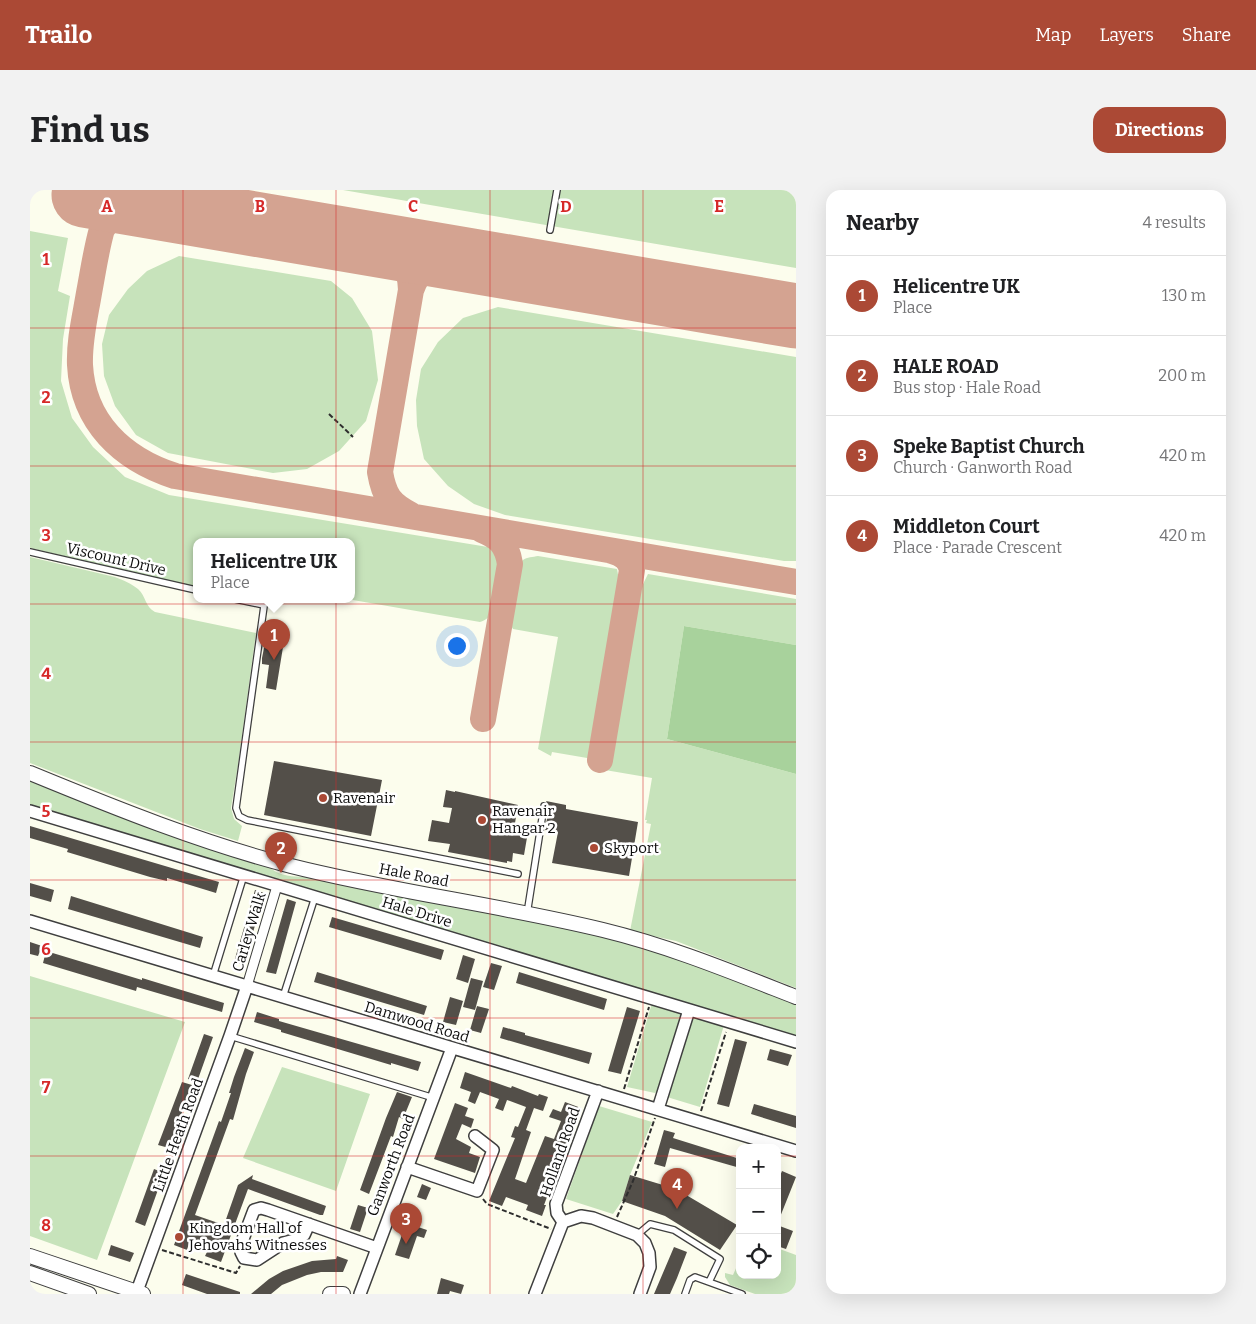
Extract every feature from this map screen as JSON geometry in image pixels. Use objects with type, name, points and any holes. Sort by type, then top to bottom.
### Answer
[{"type":"street","name":"Hale Road","points":[[30,773],[200,839],[264,858],[351,879],[602,930],[655,944],[705,961],[796,997]]},
{"type":"street","name":"Hale Drive","points":[[30,811],[796,1042]]},
{"type":"street","name":"Carley Walk","points":[[247,986],[277,886]]},
{"type":"street","name":"Damwood Road","points":[[30,921],[598,1092],[698,1120],[796,1151]]},
{"type":"street","name":"Little Heath Road","points":[[138,1293],[247,986]]},
{"type":"street","points":[[658,1109],[689,1010]]},
{"type":"street","name":"Ganworth Road","points":[[360,1294],[452,1048]]},
{"type":"street","name":"Holland Road","points":[[560,1227],[556,1204],[598,1092]]},
{"type":"street","points":[[406,1167],[477,1191],[494,1150],[475,1136]]},
{"type":"street","points":[[309,1224],[304,1235],[298,1239],[283,1243],[257,1260],[244,1258],[240,1248],[254,1210],[261,1208],[309,1224],[376,1248]]},
{"type":"street","points":[[535,1294],[560,1227],[581,1216],[593,1218],[637,1235],[645,1243],[650,1266],[640,1294]]},
{"type":"street","points":[[30,1256],[138,1293]]},
{"type":"street","points":[[30,1273],[89,1294]]},
{"type":"street","points":[[330,1294],[343,1294]]},
{"type":"lane","points":[[550,230],[558,190]]},
{"type":"lane","name":"Viscount Drive","points":[[30,552],[193,589]]},
{"type":"lane","points":[[264,603],[236,808],[239,816],[248,820],[518,874]]},
{"type":"lane","points":[[527,914],[544,806]]},
{"type":"lane","points":[[213,976],[244,875]]},
{"type":"lane","points":[[283,997],[315,897]]},
{"type":"lane","points":[[230,1036],[434,1098]]},
{"type":"lane","points":[[637,1235],[650,1224],[674,1230],[720,1258],[709,1282]]},
{"type":"lane","points":[[685,1294],[690,1280],[695,1277],[742,1294]]},
{"type":"path","points":[[329,414],[353,437]]},
{"type":"path","points":[[621,1098],[651,999]]},
{"type":"path","points":[[698,1120],[729,1022]]},
{"type":"path","points":[[613,1226],[634,1181],[658,1109]]},
{"type":"path","points":[[477,1191],[487,1204],[560,1227]]},
{"type":"path","points":[[153,1247],[236,1273],[244,1258]]},
{"type":"green space","points":[[343,190],[796,190],[796,268]]},
{"type":"green space","points":[[30,231],[68,238],[58,291],[70,296],[63,339],[61,381],[72,418],[93,447],[125,477],[169,495],[488,547],[498,557],[501,567],[496,605],[491,614],[480,622],[355,600],[355,538],[193,538],[193,586],[30,548]]},
{"type":"green space","points":[[179,256],[331,281],[352,298],[372,331],[378,380],[366,421],[339,451],[307,469],[273,473],[168,453],[136,435],[115,406],[104,376],[102,344],[109,315],[128,289],[147,271]]},
{"type":"green space","points":[[498,307],[796,357],[796,561],[784,561],[505,515],[474,504],[448,486],[424,459],[417,426],[416,400],[421,369],[438,342],[463,318]]},
{"type":"green space","points":[[538,556],[617,569],[620,586],[618,608],[593,759],[552,752],[551,756],[538,749],[558,637],[513,629],[510,604],[513,582],[519,565],[525,559]]},
{"type":"green space","points":[[30,557],[121,579],[138,589],[149,607],[155,612],[256,633],[231,808],[234,819],[242,826],[238,841],[200,829],[30,763]]},
{"type":"green space","points":[[648,574],[796,599],[796,645],[684,626],[667,739],[796,774],[796,988],[676,941],[630,931],[651,824],[646,823],[647,820],[645,820],[652,778],[605,770],[632,618],[641,588]]},
{"type":"green space","points":[[684,626],[796,645],[796,774],[667,739]]},
{"type":"green space","points":[[30,778],[267,865],[272,870],[284,875],[297,877],[318,876],[604,934],[660,950],[796,1001],[796,1036],[30,806]]},
{"type":"green space","points":[[30,976],[185,1022],[97,1260],[30,1236]]},
{"type":"green space","points":[[652,1003],[678,1011],[682,1016],[659,1090],[655,1093],[627,1087]]},
{"type":"green space","points":[[697,1016],[724,1025],[700,1107],[667,1097],[690,1018]]},
{"type":"green space","points":[[282,1067],[370,1094],[336,1191],[243,1158]]},
{"type":"green space","points":[[599,1106],[652,1122],[630,1175],[622,1201],[613,1214],[566,1199]]},
{"type":"green space","points":[[781,1249],[796,1255],[796,1294],[755,1294],[730,1285],[725,1277],[725,1273],[733,1275],[736,1268],[736,1279],[781,1279]]},
{"type":"building","points":[[266,638],[284,641],[276,690],[266,688],[269,665],[262,664],[262,658]]},
{"type":"building","name":"Ravenair","points":[[274,761],[382,780],[371,836],[264,815]]},
{"type":"building","name":"Ravenair Hangar 2","points":[[446,790],[518,805],[515,823],[529,826],[524,855],[513,853],[512,862],[507,861],[507,863],[448,852],[450,844],[428,841],[432,820],[449,823],[452,808],[443,807]]},
{"type":"building","name":"Skyport","points":[[546,801],[566,805],[566,809],[638,822],[629,876],[552,863],[558,832],[545,830],[549,807]]},
{"type":"building","points":[[30,826],[219,882],[216,893],[167,878],[167,881],[150,877],[67,852],[68,849],[30,838]]},
{"type":"building","points":[[30,883],[54,890],[51,902],[30,896]]},
{"type":"building","points":[[255,890],[264,893],[244,965],[234,962]]},
{"type":"building","points":[[71,896],[203,937],[200,948],[68,909]]},
{"type":"building","points":[[287,899],[296,902],[276,974],[266,972]]},
{"type":"building","points":[[332,917],[444,950],[441,960],[329,927]]},
{"type":"building","points":[[30,942],[42,946],[38,956],[30,954]]},
{"type":"building","points":[[46,951],[224,1003],[222,1012],[137,987],[136,991],[43,963]]},
{"type":"building","points":[[463,955],[475,959],[468,983],[456,979]]},
{"type":"building","points":[[491,963],[502,966],[494,990],[483,987]]},
{"type":"building","points":[[317,972],[427,1006],[424,1015],[314,982]]},
{"type":"building","points":[[519,972],[607,999],[604,1010],[516,983]]},
{"type":"building","points":[[471,978],[483,981],[475,1010],[463,1007]]},
{"type":"building","points":[[450,997],[463,1001],[456,1025],[443,1022]]},
{"type":"building","points":[[477,1006],[489,1009],[481,1033],[470,1030]]},
{"type":"building","points":[[627,1007],[640,1011],[621,1074],[608,1071]]},
{"type":"building","points":[[257,1012],[279,1019],[279,1021],[421,1062],[418,1071],[391,1063],[391,1065],[281,1032],[281,1030],[254,1022]]},
{"type":"building","points":[[503,1027],[525,1033],[525,1035],[592,1053],[589,1064],[500,1038]]},
{"type":"building","points":[[204,1034],[213,1037],[197,1082],[188,1079]]},
{"type":"building","points":[[735,1039],[747,1042],[729,1107],[717,1104]]},
{"type":"building","points":[[245,1048],[254,1052],[233,1120],[230,1119],[195,1215],[224,1225],[238,1185],[253,1175],[252,1179],[326,1206],[323,1215],[320,1215],[248,1189],[221,1262],[205,1256],[208,1250],[189,1243],[187,1250],[174,1245],[219,1121],[221,1122],[231,1093],[229,1093],[234,1077]]},
{"type":"building","points":[[770,1049],[792,1055],[788,1066],[767,1060]]},
{"type":"building","points":[[465,1072],[511,1088],[512,1086],[538,1096],[539,1094],[548,1097],[543,1111],[534,1108],[526,1130],[531,1132],[515,1179],[526,1183],[545,1136],[554,1139],[561,1121],[549,1117],[553,1109],[561,1112],[565,1102],[581,1108],[544,1205],[546,1205],[542,1216],[526,1210],[528,1205],[506,1197],[502,1206],[489,1201],[515,1138],[511,1137],[515,1126],[518,1127],[526,1107],[507,1100],[503,1111],[495,1108],[499,1099],[480,1092],[475,1104],[468,1101],[471,1092],[460,1088]]},
{"type":"building","points":[[182,1082],[192,1085],[169,1148],[158,1145]]},
{"type":"building","points":[[397,1092],[412,1097],[403,1119],[399,1117],[393,1137],[391,1136],[369,1194],[360,1190]]},
{"type":"building","points":[[455,1103],[468,1108],[465,1116],[474,1119],[471,1128],[462,1124],[456,1139],[471,1147],[469,1153],[480,1157],[475,1173],[434,1159]]},
{"type":"building","points":[[754,1104],[796,1116],[796,1128],[751,1114]]},
{"type":"building","points":[[664,1130],[675,1133],[673,1138],[736,1158],[736,1167],[670,1148],[665,1167],[654,1164]]},
{"type":"building","points":[[154,1169],[164,1173],[145,1226],[135,1222]]},
{"type":"building","points":[[782,1171],[796,1177],[781,1214],[781,1189]]},
{"type":"building","points":[[630,1175],[676,1189],[736,1224],[736,1226],[720,1250],[665,1216],[622,1201]]},
{"type":"building","points":[[422,1184],[431,1188],[426,1200],[417,1197]]},
{"type":"building","points":[[358,1205],[368,1208],[360,1232],[350,1229]]},
{"type":"building","points":[[406,1223],[427,1230],[424,1238],[417,1236],[409,1259],[395,1255]]},
{"type":"building","points":[[781,1226],[793,1231],[786,1249],[781,1247]]},
{"type":"building","points":[[111,1245],[134,1253],[130,1262],[108,1255]]},
{"type":"building","points":[[674,1247],[687,1252],[677,1278],[670,1294],[654,1294]]},
{"type":"building","points":[[337,1256],[348,1260],[343,1272],[321,1272],[307,1275],[282,1285],[271,1294],[251,1294],[269,1279],[283,1271],[312,1261],[336,1259]]},
{"type":"building","points":[[186,1274],[240,1292],[240,1294],[207,1294],[182,1285]]},
{"type":"building","points":[[441,1278],[464,1285],[461,1294],[450,1291],[449,1294],[437,1294]]},
{"type":"taxiway","points":[[156,208],[131,207],[119,211],[102,229],[80,347],[83,385],[97,421],[122,448],[138,460],[175,476],[796,582]]},
{"type":"taxiway","points":[[379,245],[394,251],[404,261],[409,274],[411,290]]},
{"type":"taxiway","points":[[411,515],[398,507],[389,498],[380,472],[411,290],[419,274],[429,265],[442,260],[459,259]]},
{"type":"taxiway","points":[[482,530],[493,535],[501,542],[507,551],[510,564],[483,719]]},
{"type":"taxiway","points":[[600,760],[632,570],[630,563],[625,558],[612,551]]},
{"type":"runway","points":[[84,195],[796,316]]},
{"type":"place","name":"Helicentre UK","points":[[274,660]]},
{"type":"place","name":"Ravenair","points":[[323,798]]},
{"type":"place","name":"Ravenair Hangar 2","points":[[482,820]]},
{"type":"place","name":"Skyport","points":[[594,848]]},
{"type":"place","name":"HALE ROAD","points":[[281,873]]},
{"type":"place","name":"Middleton Court","points":[[677,1209]]},
{"type":"place","name":"Kingdom Hall of Jehovahs Witnesses","points":[[179,1237]]},
{"type":"place","name":"Speke Baptist Church","points":[[406,1244]]}]
